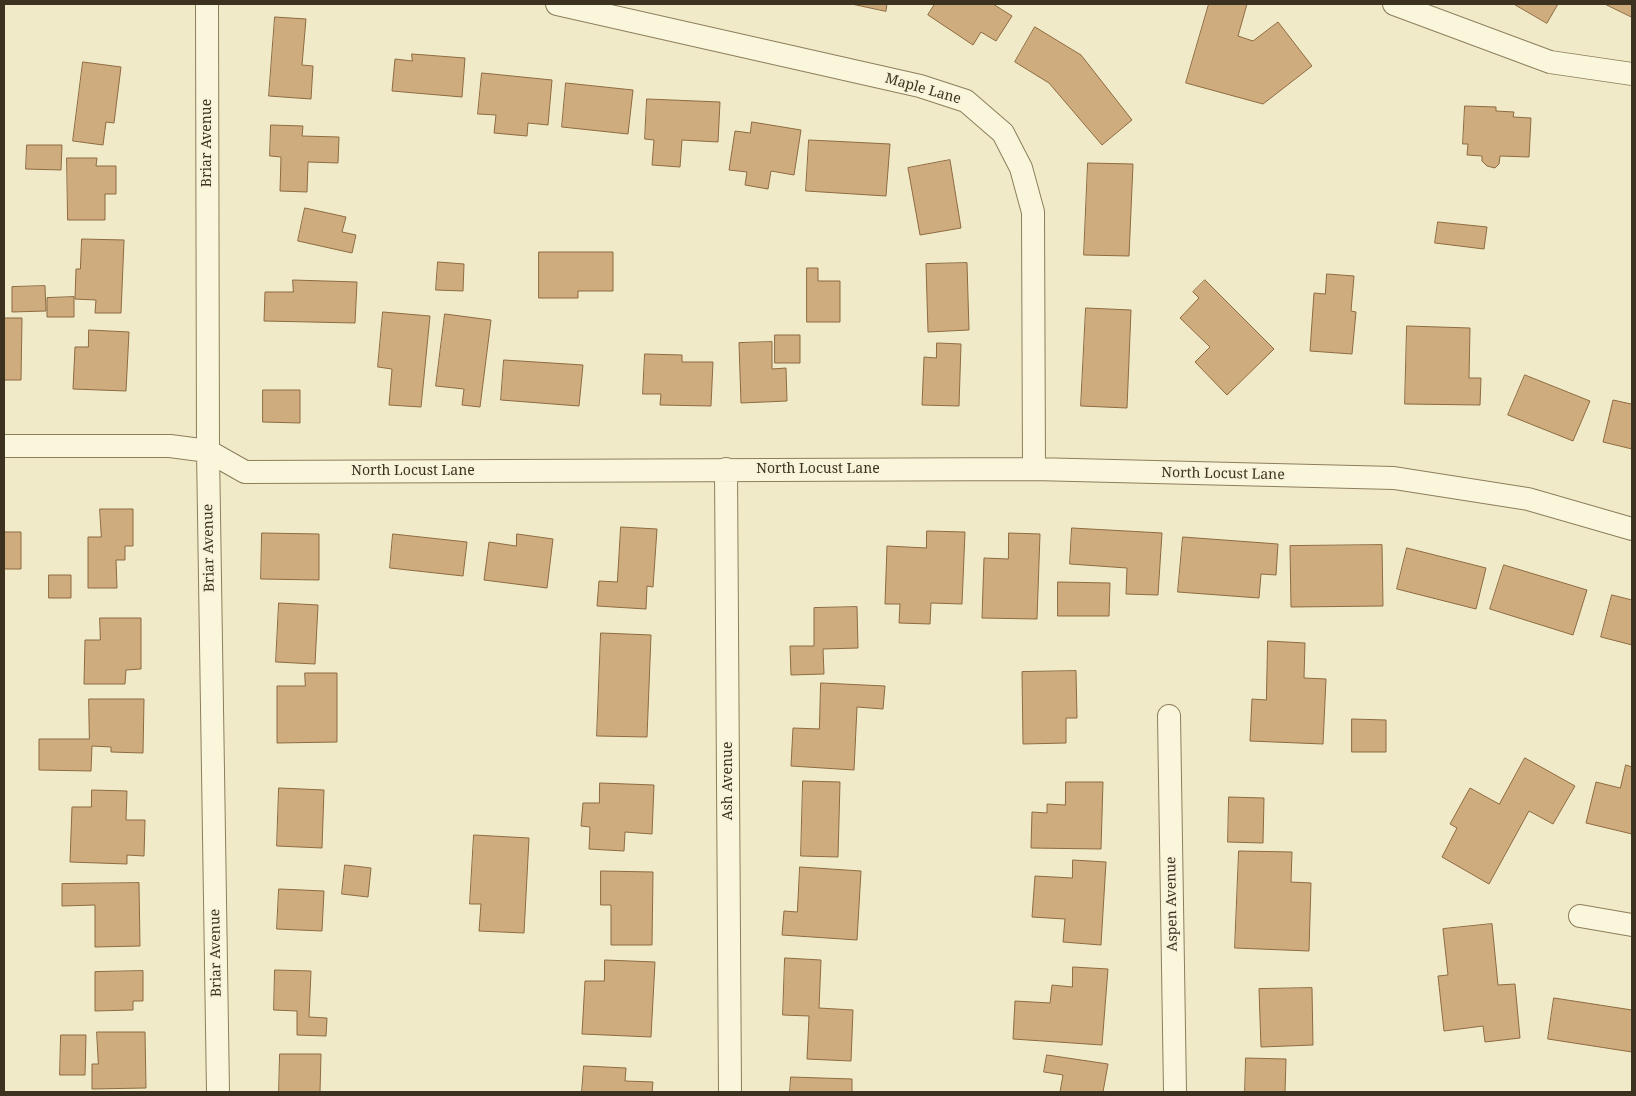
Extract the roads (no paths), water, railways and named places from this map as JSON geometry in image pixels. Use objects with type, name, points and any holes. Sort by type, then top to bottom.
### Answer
[{"type":"street","name":"Briar Avenue","points":[[207,4],[208,451],[218,1092]]},
{"type":"street","name":"Maple Lane","points":[[557,4],[920,86],[966,101],[1004,133],[1021,168],[1033,212],[1034,470]]},
{"type":"street","points":[[1394,4],[1550,62],[1632,74]]},
{"type":"street","name":"North Locust Lane","points":[[4,446],[165,446],[208,451],[245,472],[726,469],[1034,470],[1394,478],[1528,499],[1632,529]]},
{"type":"street","name":"Ash Avenue","points":[[726,469],[730,1092]]},
{"type":"street","name":"Aspen Avenue","points":[[1169,716],[1175,1092]]},
{"type":"street","points":[[1580,916],[1632,925]]}]
